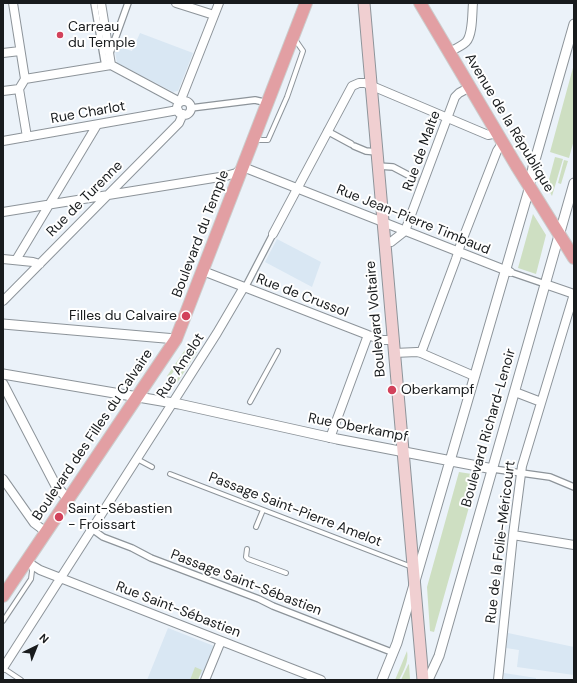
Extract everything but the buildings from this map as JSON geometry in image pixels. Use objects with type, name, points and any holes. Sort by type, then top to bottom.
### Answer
[{"type":"main road","name":"Boulevard du Temple","points":[[176,339],[306,3]]},
{"type":"main road","name":"Boulevard Voltaire","points":[[364,3],[423,680]]},
{"type":"main road","name":"Avenue de la République","points":[[420,3],[529,186],[574,258]]},
{"type":"main road","name":"Boulevard des Filles du Calvaire","points":[[3,596],[29,563],[35,548],[176,339]]},
{"type":"street","points":[[13,3],[26,79]]},
{"type":"street","points":[[94,3],[108,66]]},
{"type":"street","points":[[100,3],[109,55]]},
{"type":"street","points":[[108,66],[109,55],[128,3]]},
{"type":"street","points":[[176,3],[214,15]]},
{"type":"street","points":[[180,109],[219,3]]},
{"type":"street","points":[[449,52],[468,40],[471,29],[473,3]]},
{"type":"street","name":"Boulevard Richard-Lenoir","points":[[382,680],[394,653],[426,547],[474,376],[507,271],[533,167],[574,24]]},
{"type":"street","points":[[3,53],[20,51]]},
{"type":"street","points":[[27,136],[19,89],[26,79],[108,66],[180,109],[188,113],[191,108]]},
{"type":"street","name":"Rue Amelot","points":[[3,668],[247,284],[296,188],[352,86],[359,83],[365,83],[371,86]]},
{"type":"street","points":[[371,86],[488,135],[500,137],[497,151],[421,353]]},
{"type":"street","name":"Rue de Malte","points":[[405,231],[421,181],[455,97],[470,87]]},
{"type":"street","points":[[3,91],[19,89]]},
{"type":"street","points":[[191,108],[255,100],[268,103]]},
{"type":"street","points":[[180,109],[186,101],[190,104],[191,108]]},
{"type":"street","name":"Rue Charlot","points":[[3,141],[180,109]]},
{"type":"street","name":"Rue de Turenne","points":[[3,302],[180,122],[180,109]]},
{"type":"street","points":[[16,260],[97,125]]},
{"type":"street","points":[[327,131],[366,152],[377,152]]},
{"type":"street","points":[[378,166],[393,167],[410,176]]},
{"type":"street","points":[[3,212],[231,175],[243,167]]},
{"type":"street","name":"Rue Jean-Pierre Timbaud","points":[[243,167],[507,271],[574,294]]},
{"type":"street","name":"Boulevard Richard-Lenoir","points":[[428,680],[439,656],[574,183]]},
{"type":"street","points":[[385,242],[391,242],[405,231]]},
{"type":"street","points":[[3,259],[40,264]]},
{"type":"street","name":"Rue de Crussol","points":[[203,271],[300,311],[382,340],[393,340]]},
{"type":"street","name":"Rue de la Folie-Méricourt","points":[[498,680],[521,473],[574,294]]},
{"type":"street","points":[[3,324],[176,339]]},
{"type":"street","points":[[330,438],[368,335]]},
{"type":"street","points":[[394,354],[421,353],[474,376]]},
{"type":"street","name":"Rue Oberkampf","points":[[3,374],[172,403],[330,438],[450,461],[550,477],[574,487]]},
{"type":"street","points":[[3,384],[56,486],[68,499]]},
{"type":"street","points":[[515,392],[541,402]]},
{"type":"street","points":[[3,479],[34,523],[46,532]]},
{"type":"street","name":"Passage Saint-Sébastien","points":[[92,529],[103,537],[132,548],[150,558],[394,653]]},
{"type":"street","points":[[513,535],[574,545]]},
{"type":"street","name":"Rue Saint-Sébastien","points":[[29,563],[40,570],[321,680]]},
{"type":"street","points":[[205,680],[220,641]]},
{"type":"lane","points":[[254,140],[268,140],[287,97],[303,51],[293,36]]},
{"type":"lane","points":[[250,402],[278,351]]},
{"type":"lane","points":[[137,459],[152,467]]},
{"type":"lane","name":"Passage Saint-Pierre Amelot","points":[[170,474],[412,567]]},
{"type":"lane","points":[[256,527],[263,510]]},
{"type":"lane","points":[[247,549],[246,554],[248,559],[286,573]]},
{"type":"lane","points":[[3,620],[31,579],[32,572],[29,563]]},
{"type":"lane","points":[[3,668],[21,680]]},
{"type":"shaded area","points":[[140,33],[193,53],[178,91],[173,92],[117,63],[115,51],[117,46],[132,51]]},
{"type":"shaded area","points":[[277,239],[321,262],[312,287],[265,262]]},
{"type":"shaded area","points":[[168,628],[214,646],[203,676],[194,672],[190,680],[147,680]]},
{"type":"shaded area","points":[[508,633],[574,647],[574,675],[517,667],[519,650],[506,648]]},
{"type":"shaded area","points":[[504,673],[536,678],[536,680],[504,680]]},
{"type":"green space","points":[[574,64],[574,140],[569,158],[550,152]]},
{"type":"green space","points":[[555,157],[563,159],[552,196],[547,187]]},
{"type":"green space","points":[[564,160],[568,161],[561,184],[558,183]]},
{"type":"green space","points":[[533,214],[546,235],[536,274],[518,268]]},
{"type":"green space","points":[[187,347],[190,348],[169,378],[167,376]]},
{"type":"green space","points":[[194,352],[197,352],[177,383],[175,382]]},
{"type":"green space","points":[[459,472],[478,475],[434,632],[430,631],[427,587]]},
{"type":"green space","points":[[407,651],[407,662],[399,680],[395,680]]},
{"type":"green space","points":[[409,664],[410,680],[401,680],[408,665]]},
{"type":"green space","points":[[195,667],[202,670],[198,680],[190,680]]},
{"type":"tunnel","points":[[410,176],[419,180]]},
{"type":"place","name":"Carreau du Temple","points":[[60,35]]},
{"type":"place","name":"Filles du Calvaire","points":[[186,316]]},
{"type":"place","name":"Oberkampf","points":[[392,390]]},
{"type":"place","name":"Saint-Sébastien - Froissart","points":[[59,517]]}]
